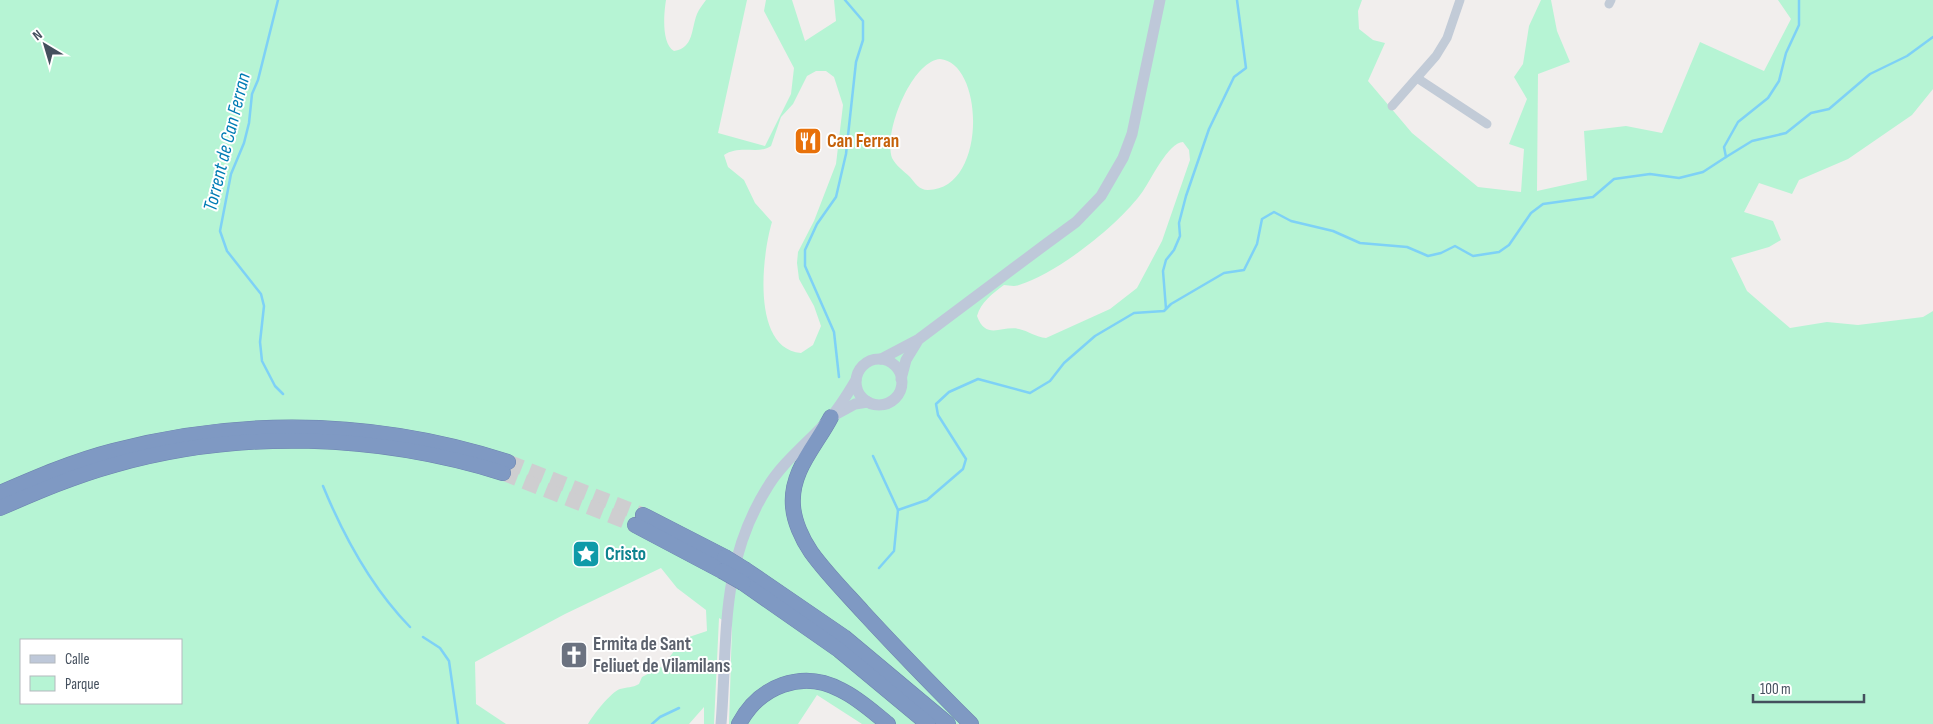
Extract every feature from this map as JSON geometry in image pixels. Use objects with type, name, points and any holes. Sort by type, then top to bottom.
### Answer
[{"type":"highway","points":[[831,417],[799,469],[794,484],[793,507],[800,534],[810,551],[839,586],[910,663],[971,724]]},
{"type":"highway","points":[[0,493],[52,470],[112,451],[212,431],[273,427],[331,428],[384,432],[426,439],[506,467],[359,443],[318,440],[240,442],[166,452],[113,465],[58,483],[0,508]]},
{"type":"highway","points":[[639,520],[724,564],[844,637],[948,724]]},
{"type":"highway","points":[[744,577],[839,650],[928,724]]},
{"type":"highway","points":[[739,724],[754,702],[769,690],[785,683],[801,681],[828,684],[841,690],[888,724]]},
{"type":"main road","points":[[721,724],[729,589],[745,532],[756,507],[774,478],[831,417],[856,380],[859,370],[865,364],[881,359],[919,339],[1076,222],[1101,196],[1123,158],[1132,134],[1160,0]]},
{"type":"main road","points":[[831,417],[855,404],[868,402],[881,404],[893,400],[899,392],[906,360],[919,339]]},
{"type":"main road","points":[[881,359],[893,364],[901,378]]},
{"type":"main road","points":[[856,380],[858,392],[868,402]]},
{"type":"street","points":[[1392,106],[1417,78],[1447,38],[1460,0]]},
{"type":"street","points":[[1417,78],[1487,124]]},
{"type":"green space","points":[[0,0],[666,0],[665,35],[670,47],[674,51],[685,46],[688,42],[697,14],[706,0],[747,0],[718,133],[765,146],[791,94],[794,68],[764,11],[766,0],[792,0],[805,41],[836,21],[834,0],[1362,0],[1358,11],[1359,29],[1373,40],[1385,43],[1368,81],[1412,133],[1478,187],[1521,192],[1524,149],[1509,144],[1527,99],[1514,77],[1523,64],[1529,26],[1541,0],[1551,0],[1557,31],[1570,62],[1538,74],[1537,191],[1587,180],[1584,131],[1626,126],[1662,133],[1700,42],[1764,71],[1791,19],[1778,0],[1933,0],[1933,89],[1912,115],[1848,159],[1799,180],[1792,194],[1759,183],[1744,212],[1773,221],[1781,240],[1769,247],[1731,258],[1747,291],[1790,328],[1827,322],[1858,325],[1923,317],[1933,311],[1933,724],[894,724],[841,685],[779,682],[736,724],[729,724],[732,626],[719,618],[714,724],[704,724],[704,707],[689,724],[588,724],[602,704],[612,694],[620,689],[639,684],[642,677],[663,666],[683,639],[707,631],[706,610],[677,588],[661,568],[565,614],[475,662],[476,704],[506,724],[0,724]],"holes":[[[940,59],[955,66],[965,81],[972,102],[973,126],[970,150],[961,170],[947,185],[928,190],[918,186],[896,164],[892,158],[890,146],[896,116],[910,84],[919,72],[930,63]],[[816,71],[826,71],[834,77],[843,105],[836,164],[814,221],[798,252],[799,279],[814,306],[821,326],[813,345],[801,353],[785,348],[774,335],[767,318],[764,298],[765,256],[772,222],[755,203],[744,180],[728,167],[724,155],[736,150],[760,150],[771,146],[781,117],[793,104],[807,76]],[[1183,142],[1189,150],[1190,160],[1162,241],[1137,288],[1110,309],[1046,338],[1013,328],[990,330],[981,324],[977,316],[984,302],[991,295],[1004,285],[1019,285],[1035,279],[1052,270],[1087,246],[1133,204],[1166,155],[1177,144]]]},
{"type":"green space","points":[[816,686],[847,698],[880,724],[862,724],[817,695],[798,724],[745,724],[753,710],[791,687]]},
{"type":"waterway","name":"Torrent de Can Ferran","points":[[278,0],[258,80],[252,94],[249,123],[244,143],[231,174],[220,231],[227,251],[261,294],[264,306],[260,342],[262,361],[275,386],[283,394]]},
{"type":"waterway","name":"Torrent de Can Ferran","points":[[839,377],[834,332],[805,266],[805,250],[817,224],[836,197],[846,154],[856,62],[863,40],[863,21],[845,0]]},
{"type":"waterway","points":[[1166,309],[1163,271],[1166,260],[1174,250],[1180,236],[1179,223],[1186,196],[1209,129],[1234,77],[1246,68],[1237,0]]},
{"type":"waterway","name":"Torrent de Can Ferran","points":[[879,568],[894,551],[898,510],[927,500],[963,469],[966,459],[938,415],[936,404],[949,392],[978,379],[1030,393],[1050,381],[1064,363],[1095,336],[1134,313],[1164,311],[1171,304],[1224,273],[1244,270],[1257,244],[1262,219],[1274,212],[1291,221],[1333,231],[1360,243],[1407,247],[1428,256],[1441,253],[1455,246],[1473,256],[1499,252],[1509,245],[1531,213],[1543,204],[1593,197],[1614,179],[1650,174],[1679,178],[1703,172],[1726,157],[1724,147],[1738,122],[1768,98],[1779,81],[1786,53],[1799,25],[1799,0]]},
{"type":"waterway","points":[[1726,157],[1752,141],[1786,133],[1811,113],[1829,109],[1870,74],[1907,56],[1933,37]]},
{"type":"waterway","points":[[873,456],[898,510]]},
{"type":"waterway","name":"Torrent de Can Ferran","points":[[323,486],[340,524],[360,561],[383,595],[410,627]]},
{"type":"waterway","name":"Torrent de Can Ferran","points":[[423,637],[440,648],[449,661],[458,724]]},
{"type":"waterway","name":"Torrent de Can Ferran","points":[[652,724],[660,717],[679,708]]},
{"type":"tunnel","points":[[508,462],[643,515]]},
{"type":"tunnel","points":[[503,473],[635,525]]},
{"type":"place","name":"Can Ferran","points":[[808,141]]},
{"type":"place","name":"Cristo","points":[[586,554]]},
{"type":"place","name":"Ermita de Sant Feliuet de Vilamilans","points":[[574,655]]}]
